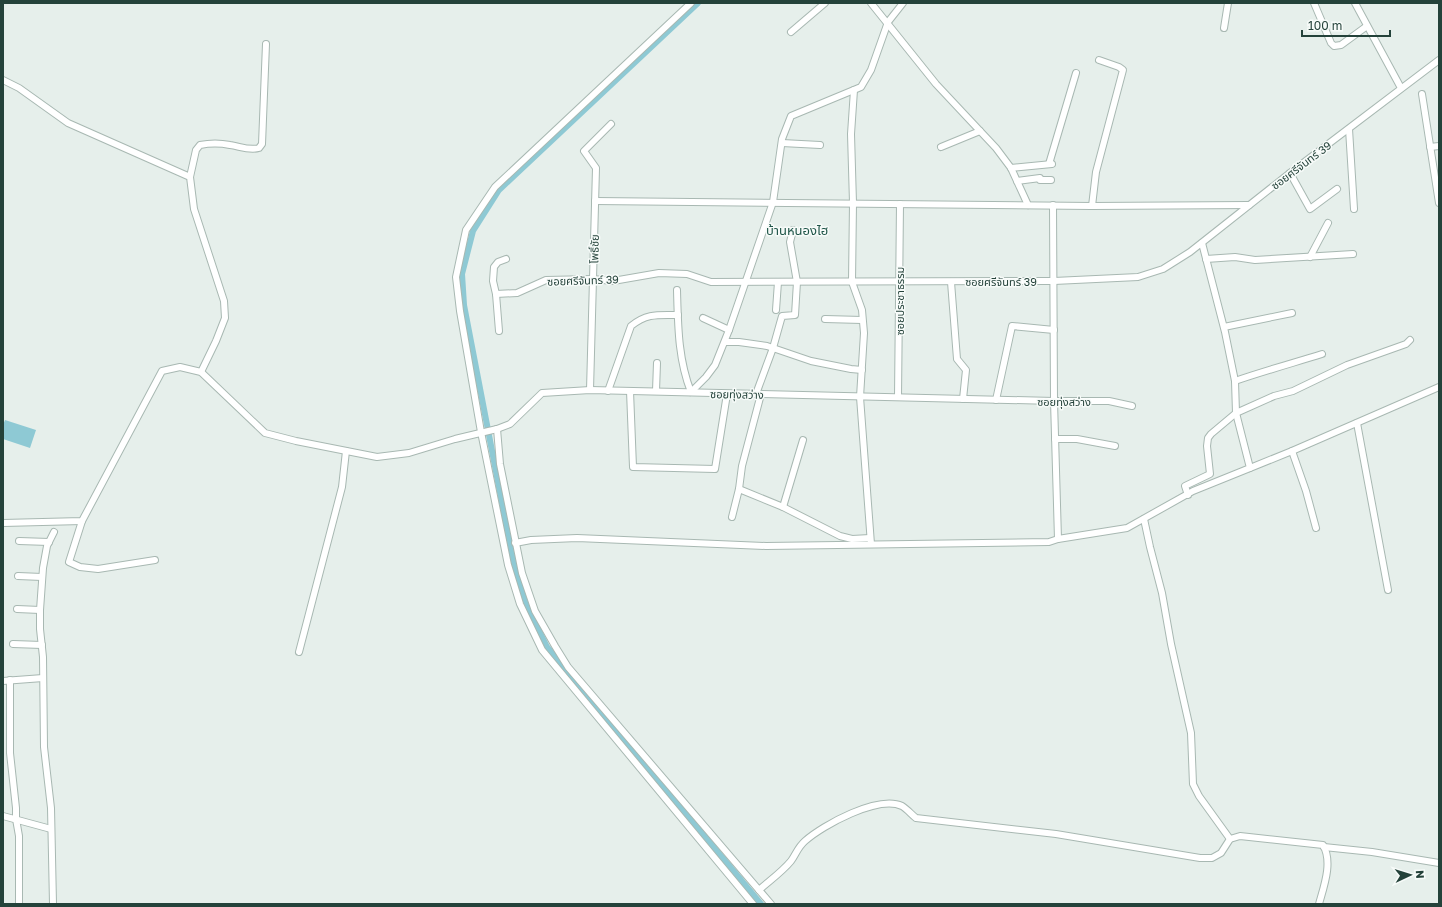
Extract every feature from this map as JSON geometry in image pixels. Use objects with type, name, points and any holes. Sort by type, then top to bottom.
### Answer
[{"type":"street","points":[[691,3],[495,187],[466,230],[456,277],[460,311],[508,565],[520,604],[542,650],[753,904]]},
{"type":"street","points":[[791,32],[825,3]]},
{"type":"street","points":[[871,3],[888,22],[936,84],[996,148],[1011,168],[1028,205]]},
{"type":"street","points":[[677,290],[678,334],[681,358],[685,377],[691,392],[706,377],[714,364],[730,330],[773,202],[782,143],[786,127],[791,116],[861,87],[871,70],[888,22],[903,3]]},
{"type":"street","points":[[1224,28],[1228,3]]},
{"type":"street","points":[[1314,3],[1331,44],[1334,46],[1341,44],[1367,26]]},
{"type":"street","points":[[1355,3],[1401,88]]},
{"type":"street","points":[[155,560],[98,569],[80,567],[68,562],[82,521],[162,371],[180,367],[201,372],[225,318],[224,301],[194,209],[190,177],[196,150],[200,145],[211,143],[231,145],[254,150],[259,148],[262,144],[266,44]]},
{"type":"street","points":[[1092,206],[1096,172],[1123,70],[1119,67],[1099,60]]},
{"type":"street","name":"ซอยศรีจันทร์ 39","points":[[496,294],[517,293],[546,280],[593,279],[613,281],[659,273],[687,274],[711,282],[1054,281],[1138,277],[1163,269],[1202,243],[1290,173],[1439,60]]},
{"type":"street","points":[[1011,168],[1050,164],[1076,73]]},
{"type":"street","points":[[3,80],[19,88],[68,123],[190,177]]},
{"type":"street","points":[[854,90],[851,134],[853,203],[852,282],[862,310],[864,333],[860,397],[870,541]]},
{"type":"street","points":[[1422,94],[1439,203]]},
{"type":"street","name":"โพธิ์ชัย","points":[[590,390],[596,168],[584,151],[611,124]]},
{"type":"street","points":[[1349,129],[1354,209]]},
{"type":"street","points":[[941,147],[980,131]]},
{"type":"street","points":[[782,143],[820,145]]},
{"type":"street","points":[[1430,147],[1439,146]]},
{"type":"street","points":[[1290,173],[1310,208],[1337,189]]},
{"type":"street","points":[[1017,181],[1040,178],[1040,180],[1051,180]]},
{"type":"street","points":[[595,201],[1092,206],[1249,205]]},
{"type":"street","name":"ซอยประชาธรรม","points":[[898,398],[900,204]]},
{"type":"street","points":[[1053,205],[1054,401],[1058,539]]},
{"type":"street","points":[[1310,257],[1328,223]]},
{"type":"street","points":[[732,517],[739,490],[742,466],[758,394],[772,348],[782,316],[795,315],[797,282],[790,242],[793,230]]},
{"type":"street","points":[[1202,243],[1224,327],[1235,381],[1236,413],[1250,468]]},
{"type":"street","points":[[1206,259],[1235,257],[1256,260],[1353,254]]},
{"type":"street","points":[[499,331],[496,294],[493,281],[494,267],[498,262],[506,259]]},
{"type":"street","points":[[776,310],[778,282]]},
{"type":"street","points":[[951,282],[957,359],[966,370],[963,399]]},
{"type":"street","points":[[1224,327],[1292,313]]},
{"type":"street","points":[[608,391],[631,326],[639,319],[652,315],[678,315]]},
{"type":"street","points":[[703,318],[730,330]]},
{"type":"street","points":[[825,320],[862,320]]},
{"type":"street","points":[[996,400],[1012,326],[1054,330]]},
{"type":"street","points":[[1188,494],[1185,486],[1210,474],[1207,446],[1208,438],[1236,413],[1274,396],[1293,391],[1347,365],[1406,344],[1410,340]]},
{"type":"street","points":[[725,342],[739,342],[772,348],[811,361],[862,370]]},
{"type":"street","points":[[1235,381],[1268,369],[1283,367],[1322,354]]},
{"type":"street","points":[[656,363],[656,391]]},
{"type":"street","name":"ซอยทุ่งสว่าง","points":[[201,372],[265,433],[296,441],[377,457],[409,452],[494,430],[510,424],[542,393],[590,390],[656,391],[898,398],[1109,401],[1132,406]]},
{"type":"street","points":[[515,543],[531,540],[577,538],[766,546],[870,541],[1049,542],[1058,539],[1127,528],[1188,494],[1292,451],[1439,387]]},
{"type":"street","points":[[630,391],[633,467],[715,468],[727,394]]},
{"type":"street","points":[[1357,423],[1388,590]]},
{"type":"street","points":[[494,430],[522,573],[535,611],[555,646],[568,667],[771,904]]},
{"type":"street","points":[[1055,439],[1077,439],[1115,446]]},
{"type":"street","points":[[783,507],[803,440]]},
{"type":"street","points":[[300,652],[342,487],[346,451]]},
{"type":"street","points":[[1292,451],[1306,491],[1316,528]]},
{"type":"street","points":[[739,490],[783,507],[840,536],[870,541]]},
{"type":"street","points":[[1144,519],[1162,593],[1171,644],[1191,733],[1193,784],[1199,796],[1230,839]]},
{"type":"street","points":[[3,523],[82,521]]},
{"type":"street","points":[[53,904],[51,808],[44,747],[40,610],[42,577],[47,546],[54,532]]},
{"type":"street","points":[[19,541],[49,542]]},
{"type":"street","points":[[18,576],[42,577]]},
{"type":"street","points":[[17,609],[40,610]]},
{"type":"street","points":[[13,644],[42,645]]},
{"type":"street","points":[[3,681],[43,678]]},
{"type":"street","points":[[10,680],[10,753],[19,836],[18,904]]},
{"type":"street","points":[[759,890],[791,861],[798,848],[821,828],[847,815],[871,807],[890,804],[902,806],[916,818],[1056,834],[1200,858],[1212,858],[1221,853],[1230,839],[1240,836],[1314,843],[1323,845],[1324,847],[1372,852],[1439,863]]},
{"type":"street","points":[[3,816],[51,829]]},
{"type":"street","points":[[1319,904],[1326,876],[1327,852],[1324,847]]},
{"type":"water","points":[[5,420],[36,430],[30,448],[3,439],[3,425]]},
{"type":"waterway","points":[[698,3],[499,190],[473,231],[462,274],[464,305],[513,560],[525,602],[547,647],[761,904]]},
{"type":"district","name":"บ้านหนองไฮ","points":[[797,230]]}]
